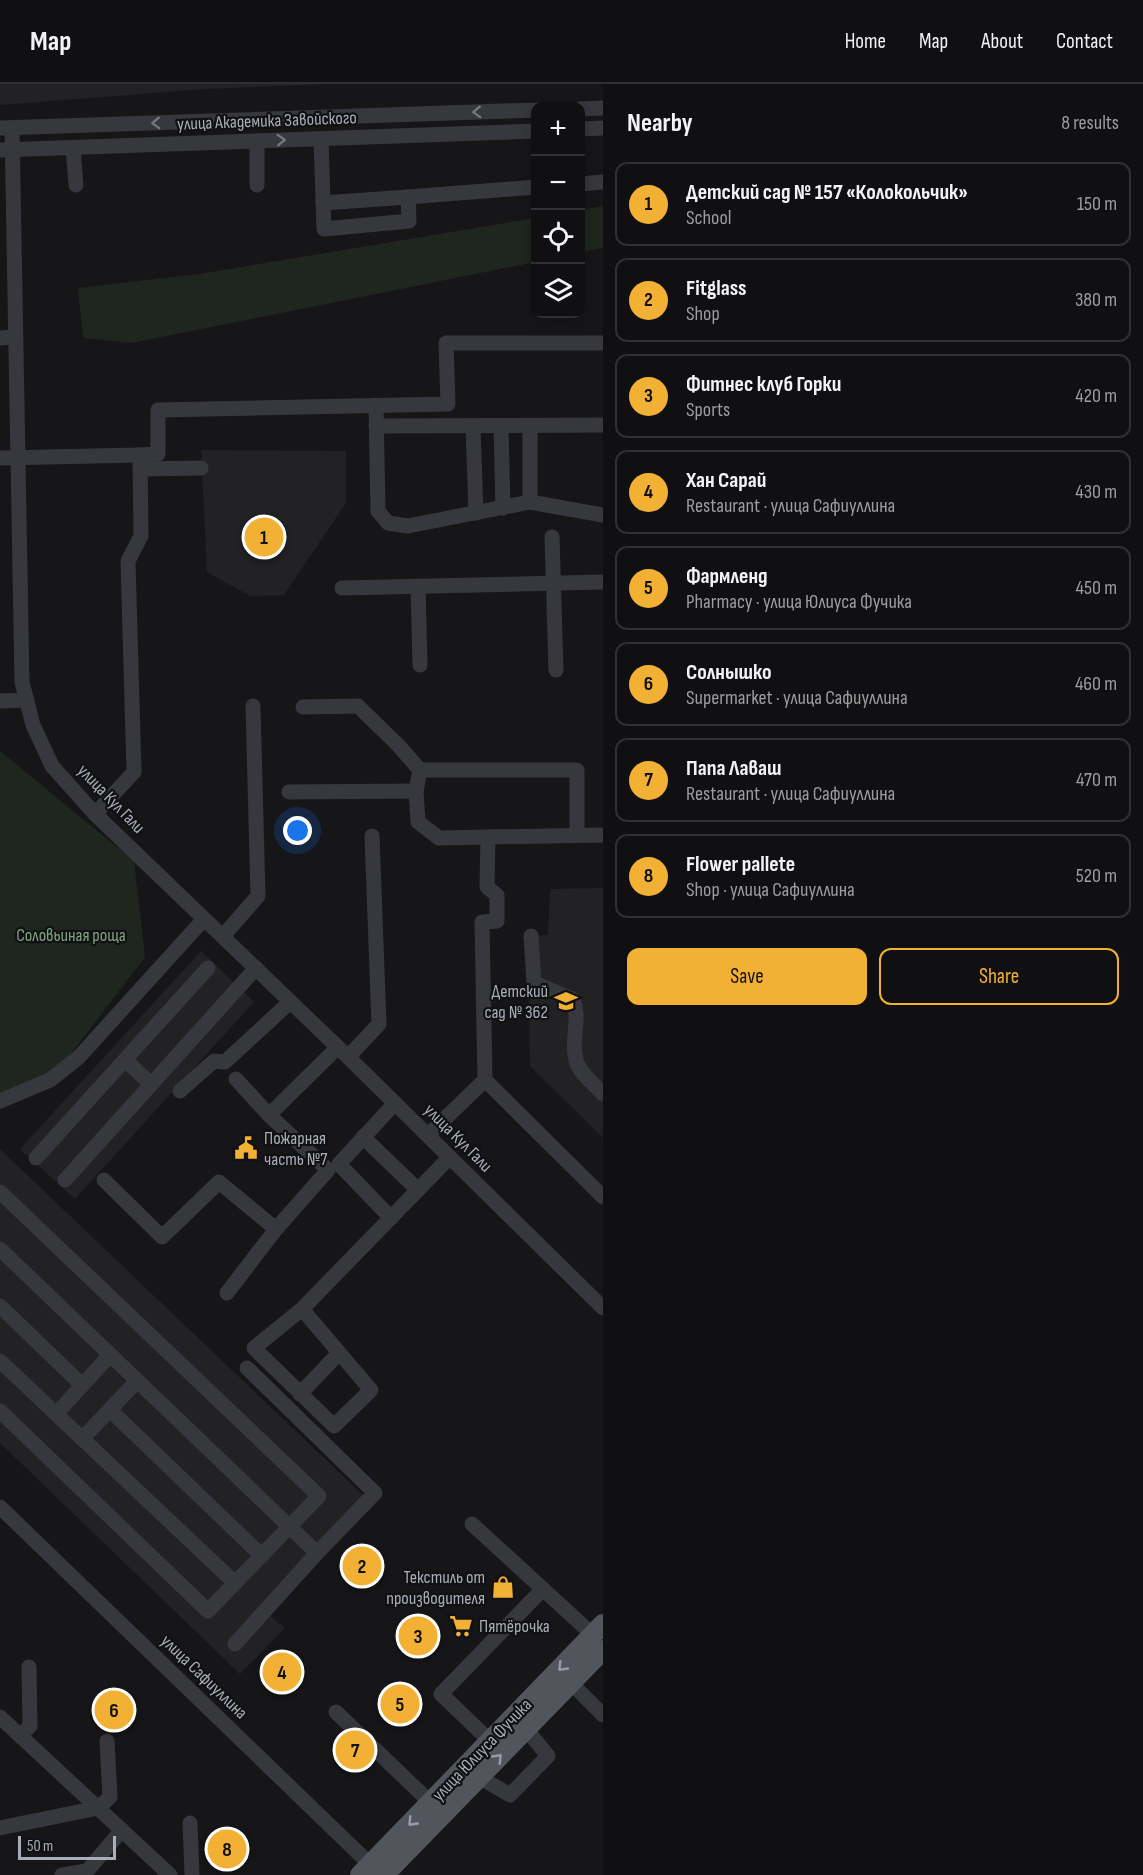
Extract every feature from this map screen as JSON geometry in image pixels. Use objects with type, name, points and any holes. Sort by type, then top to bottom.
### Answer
[{"type":"main road","name":"улица Юлиуса Фучика","points":[[374,1872],[479,1777],[571,1683],[600,1636]]},
{"type":"main road","name":"улица Юлиуса Фучика","points":[[374,1872],[431,1803],[490,1741],[600,1636]]},
{"type":"street","points":[[585,109],[603,108]]},
{"type":"street","name":"улица Академика Завойского","points":[[6,128],[531,110]]},
{"type":"street","name":"улица Кул Гали","points":[[6,128],[16,337],[22,682],[33,725],[52,766],[94,814],[343,1052],[603,1308]]},
{"type":"street","points":[[585,129],[603,128]]},
{"type":"street","name":"улица Академика Завойского","points":[[6,150],[531,130]]},
{"type":"street","points":[[321,139],[324,229],[409,221],[408,197]]},
{"type":"street","points":[[257,141],[257,185]]},
{"type":"street","points":[[73,148],[76,185]]},
{"type":"street","points":[[585,184],[603,182]]},
{"type":"street","points":[[323,203],[531,187]]},
{"type":"street","points":[[0,338],[16,337]]},
{"type":"street","points":[[141,462],[158,454],[158,410],[448,404],[446,343],[603,343]]},
{"type":"street","points":[[376,405],[378,511],[388,523],[408,526],[530,502],[603,515]]},
{"type":"street","points":[[376,426],[603,425]]},
{"type":"street","points":[[473,426],[476,513]]},
{"type":"street","points":[[501,426],[503,508]]},
{"type":"street","points":[[530,426],[530,502]]},
{"type":"street","points":[[0,458],[141,462],[201,468]]},
{"type":"street","points":[[94,814],[134,772],[128,561],[141,536],[141,462]]},
{"type":"street","points":[[552,537],[556,670]]},
{"type":"street","points":[[342,588],[603,582]]},
{"type":"street","points":[[418,586],[420,665]]},
{"type":"street","points":[[0,701],[27,700]]},
{"type":"street","points":[[223,936],[258,896],[253,706]]},
{"type":"street","points":[[303,707],[358,706],[420,770],[577,770],[577,836]]},
{"type":"street","points":[[420,770],[416,791],[418,822],[439,838],[603,835]]},
{"type":"street","points":[[289,792],[416,791]]},
{"type":"street","points":[[269,1115],[379,1024],[372,836]]},
{"type":"street","points":[[488,837],[487,887],[496,896],[497,921],[482,922],[485,1080],[603,1197]]},
{"type":"street","points":[[0,1101],[50,1080],[79,1057],[204,919]]},
{"type":"street","points":[[531,936],[534,983],[573,999],[576,1005],[574,1047],[576,1061],[584,1074],[603,1094]]},
{"type":"street","points":[[36,1158],[208,968]]},
{"type":"street","points":[[65,1180],[256,968]]},
{"type":"street","points":[[180,1091],[214,1061],[225,1062],[290,1002]]},
{"type":"street","points":[[124,1060],[151,1084]]},
{"type":"street","points":[[227,1293],[276,1229],[328,1170],[269,1115],[236,1079]]},
{"type":"street","points":[[428,1136],[485,1080]]},
{"type":"street","points":[[391,1218],[339,1164],[395,1103]]},
{"type":"street","points":[[363,1137],[418,1190]]},
{"type":"street","points":[[302,1309],[371,1390],[334,1426],[254,1348],[302,1309],[450,1157]]},
{"type":"street","points":[[104,1179],[162,1237],[219,1182],[276,1229]]},
{"type":"street","points":[[0,1192],[319,1496],[208,1611],[0,1411]]},
{"type":"street","points":[[0,1249],[317,1553]]},
{"type":"street","points":[[0,1306],[82,1385]]},
{"type":"street","points":[[300,1394],[339,1353]]},
{"type":"street","points":[[56,1414],[110,1355]]},
{"type":"street","points":[[0,1361],[236,1583]]},
{"type":"street","points":[[235,1644],[375,1493],[247,1368]]},
{"type":"street","points":[[82,1439],[137,1381]]},
{"type":"street","points":[[110,1410],[262,1556]]},
{"type":"street","name":"улица Сафиуллина","points":[[1,1511],[374,1872]]},
{"type":"street","points":[[472,1524],[543,1589],[600,1636]]},
{"type":"street","points":[[490,1741],[441,1694],[543,1589]]},
{"type":"street","points":[[20,1736],[30,1726],[29,1667]]},
{"type":"street","points":[[571,1683],[603,1716]]},
{"type":"street","points":[[336,1712],[431,1803]]},
{"type":"street","points":[[0,1717],[170,1875]]},
{"type":"street","points":[[479,1777],[510,1795],[548,1756],[526,1729]]},
{"type":"street","points":[[0,1828],[98,1808],[110,1797],[107,1741]]},
{"type":"street","points":[[190,1823],[192,1875]]},
{"type":"street","points":[[62,1875],[87,1871],[122,1830]]},
{"type":"shaded area","points":[[0,84],[332,84],[206,89],[0,105]]},
{"type":"shaded area","points":[[201,450],[346,451],[346,503],[284,595],[250,596],[207,572]]},
{"type":"shaded area","name":"Детский сад № 362","points":[[603,888],[603,1138],[530,1066],[528,936],[548,935],[550,889]]},
{"type":"shaded area","points":[[201,951],[254,1002],[75,1199],[20,1149]]},
{"type":"shaded area","points":[[0,1149],[364,1496],[261,1608],[285,1628],[240,1674],[0,1443]]},
{"type":"green space","points":[[603,206],[603,248],[585,251],[585,209]]},
{"type":"green space","points":[[531,219],[531,263],[132,343],[83,338],[78,288],[199,274]]},
{"type":"green space","name":"Соловьиная роща","points":[[0,751],[134,861],[145,957],[51,1080],[0,1101]]},
{"type":"place","name":"Детский сад № 157 «Колокольчик»","points":[[264,537]]},
{"type":"place","name":"Детский сад № 362","points":[[566,1001]]},
{"type":"place","name":"Пожарная часть №7","points":[[246,1148]]},
{"type":"place","name":"Fitglass","points":[[362,1566]]},
{"type":"place","name":"Текстиль от производителя","points":[[503,1587]]},
{"type":"place","name":"Пятёрочка","points":[[461,1626]]},
{"type":"place","name":"Фитнес клуб Горки","points":[[418,1636]]},
{"type":"place","name":"Хан Сарай","points":[[282,1672]]},
{"type":"place","name":"Фармленд","points":[[400,1704]]},
{"type":"place","name":"Солнышко","points":[[114,1710]]},
{"type":"place","name":"Папа Лаваш","points":[[355,1750]]},
{"type":"place","name":"Flower pallete","points":[[227,1849]]}]
